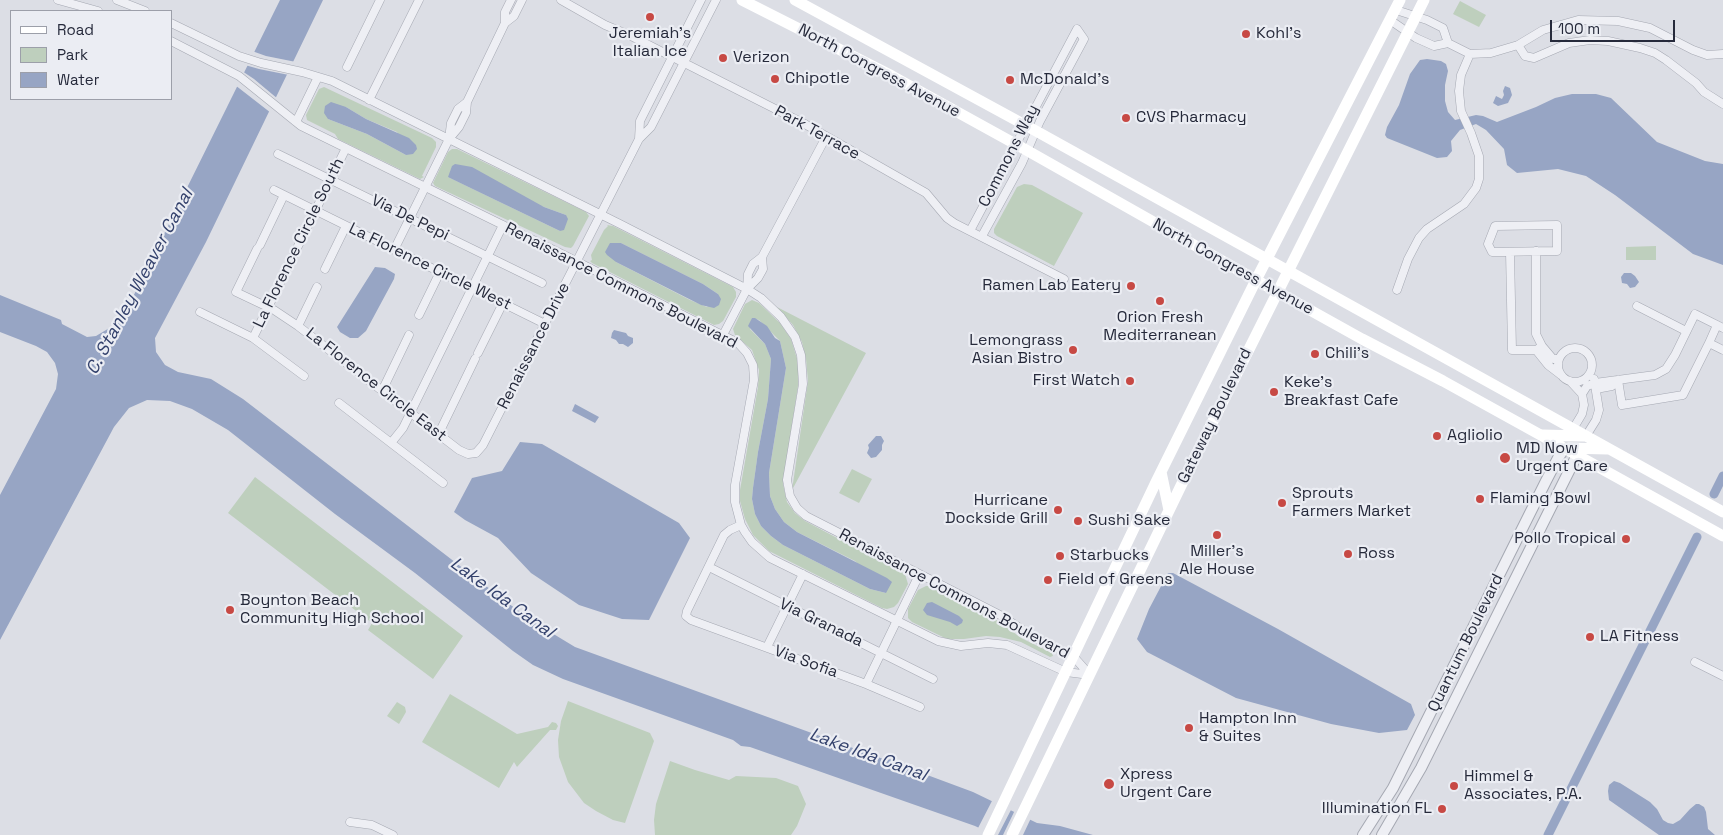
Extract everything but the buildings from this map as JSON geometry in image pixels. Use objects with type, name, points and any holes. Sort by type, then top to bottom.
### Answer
[{"type":"main road","name":"North Congress Avenue","points":[[742,0],[892,76],[1277,292],[1720,534]]},
{"type":"main road","name":"North Congress Avenue","points":[[795,0],[1031,128],[1722,512]]},
{"type":"main road","name":"Gateway Boulevard","points":[[1012,835],[1169,510],[1424,0]]},
{"type":"main road","name":"Gateway Boulevard","points":[[988,835],[1161,472],[1256,280],[1398,5]]},
{"type":"main road","points":[[1540,435],[1586,436]]},
{"type":"main road","points":[[1565,448],[1609,449]]},
{"type":"main road","points":[[1161,472],[1169,510]]},
{"type":"street","points":[[58,0],[94,10]]},
{"type":"street","points":[[117,0],[143,10]]},
{"type":"street","points":[[347,67],[380,0]]},
{"type":"street","points":[[369,100],[419,0]]},
{"type":"street","points":[[394,250],[449,139],[459,127],[466,113],[467,102],[505,23],[505,12],[511,0]]},
{"type":"street","points":[[505,23],[514,16],[522,0]]},
{"type":"street","name":"Park Terrace","points":[[561,0],[605,25],[763,103],[826,137],[926,193],[947,218],[1064,279]]},
{"type":"street","name":"Renaissance Drive","points":[[639,140],[640,121],[701,0]]},
{"type":"street","name":"Renaissance Drive","points":[[483,446],[639,140],[651,127],[716,0]]},
{"type":"street","points":[[1398,5],[1416,16],[1443,28],[1448,43]]},
{"type":"street","points":[[1390,20],[1408,33],[1434,46],[1448,43],[1470,54],[1491,54],[1518,45],[1543,30],[1578,20],[1632,23],[1650,28],[1707,55],[1723,54]]},
{"type":"street","name":"Renaissance Commons Boulevard","points":[[174,25],[239,56],[261,64],[302,72],[332,81],[601,214],[761,298],[781,317],[795,337],[801,355],[803,384],[787,480],[792,502],[797,508],[806,516],[1000,615],[1037,639],[1073,656],[1090,675]]},
{"type":"street","name":"Commons Way","points":[[970,231],[1017,145],[1031,128],[1084,39],[1077,29],[1031,128],[1028,151],[982,236]]},
{"type":"street","points":[[1518,45],[1525,56],[1534,58],[1569,43],[1590,40],[1608,41],[1640,48],[1655,53],[1666,60],[1690,78],[1704,92],[1723,104]]},
{"type":"street","name":"Renaissance Commons Boulevard","points":[[172,41],[251,84],[296,122],[423,190],[503,225],[738,343],[747,353],[753,365],[754,373],[735,485],[735,502],[741,525],[752,542],[770,558],[938,641],[961,646],[988,643],[1007,645],[1066,672],[1090,675]]},
{"type":"street","points":[[1397,290],[1413,248],[1419,238],[1427,229],[1458,209],[1476,188],[1479,179],[1480,167],[1477,150],[1460,105],[1461,76],[1470,54]]},
{"type":"street","points":[[296,122],[318,77]]},
{"type":"street","points":[[723,334],[747,289],[758,278],[763,269],[762,257],[826,137]]},
{"type":"street","name":"La Florence Circle South","points":[[253,338],[346,148]]},
{"type":"street","name":"Via De Pepi","points":[[278,154],[542,283]]},
{"type":"street","name":"La Florence Circle West","points":[[274,190],[545,324]]},
{"type":"street","name":"La Florence Circle East","points":[[284,195],[236,292],[267,306],[298,326],[439,433],[458,450],[468,454],[476,453],[483,446]]},
{"type":"street","points":[[391,443],[403,428],[503,225]]},
{"type":"street","points":[[1558,225],[1557,251],[1510,252],[1492,252],[1488,244],[1495,226],[1558,225]]},
{"type":"street","points":[[326,269],[346,226]]},
{"type":"street","points":[[1536,251],[1536,334],[1539,348],[1548,364],[1582,394],[1584,410],[1573,429]]},
{"type":"street","points":[[1510,252],[1512,350],[1539,348],[1553,359],[1559,359]]},
{"type":"street","points":[[419,314],[440,272]]},
{"type":"street","points":[[298,326],[317,287]]},
{"type":"street","points":[[439,433],[503,303]]},
{"type":"street","points":[[1637,306],[1686,331]]},
{"type":"street","points":[[200,312],[253,338],[304,376]]},
{"type":"street","points":[[1582,394],[1588,386],[1612,386],[1618,380],[1655,375],[1666,369],[1695,314],[1720,327],[1709,343],[1683,395],[1622,405],[1618,380]]},
{"type":"street","points":[[382,390],[409,335]]},
{"type":"street","points":[[1709,343],[1723,350]]},
{"type":"street","points":[[1561,375],[1558,364],[1559,359],[1566,350],[1577,348],[1587,353],[1590,357],[1598,415],[1586,436]]},
{"type":"street","points":[[1570,382],[1584,380],[1592,367]]},
{"type":"street","points":[[339,403],[443,483]]},
{"type":"street","name":"Quantum Boulevard","points":[[1363,835],[1393,788],[1546,481],[1565,448]]},
{"type":"street","name":"Quantum Boulevard","points":[[1382,835],[1421,768],[1577,455]]},
{"type":"street","points":[[709,567],[724,535],[741,525]]},
{"type":"street","name":"Via Granada","points":[[709,567],[933,679]]},
{"type":"street","name":"Via Sofia","points":[[709,567],[686,611],[686,616],[691,620],[866,684],[920,707]]},
{"type":"street","points":[[767,647],[803,574]]},
{"type":"street","points":[[866,684],[919,575]]},
{"type":"street","points":[[1695,662],[1723,676]]},
{"type":"street","points":[[350,822],[372,825],[393,835]]},
{"type":"green space","points":[[1460,1],[1486,15],[1479,27],[1453,14]]},
{"type":"green space","points":[[324,87],[432,138],[436,142],[436,147],[422,176],[424,177],[420,179],[338,139],[335,134],[307,120],[306,115],[319,89]],"holes":[[[346,107],[366,119],[397,132],[406,155],[367,134],[328,119]]]},
{"type":"green space","points":[[452,149],[457,149],[586,212],[589,216],[573,246],[571,248],[565,247],[435,186],[433,183],[448,152]],"holes":[[[448,177],[566,215],[560,231]]]},
{"type":"green space","points":[[1024,184],[1032,185],[1083,213],[1054,266],[994,233],[994,229],[1017,187]]},
{"type":"green space","points":[[608,226],[613,226],[733,287],[736,297],[723,321],[714,325],[592,263],[590,261],[592,260],[591,255]],"holes":[[[611,243],[621,243],[703,284],[718,294],[707,307],[616,262]]]},
{"type":"green space","points":[[1656,246],[1656,260],[1626,260],[1626,247]]},
{"type":"green space","points":[[752,300],[759,303],[780,323],[791,339],[798,362],[798,386],[783,484],[787,502],[795,513],[805,521],[905,574],[908,584],[894,607],[882,608],[769,551],[753,535],[745,519],[740,501],[740,490],[758,387],[759,370],[752,350],[735,335],[733,329],[745,304]],"holes":[[[752,318],[759,320],[780,341],[786,368],[769,473],[770,496],[775,509],[784,522],[797,532],[855,561],[886,593],[870,589],[783,545],[761,526],[755,514],[752,499],[753,488],[768,399],[771,359],[765,344],[750,329]]]},
{"type":"green space","points":[[777,307],[866,353],[792,490],[808,381],[802,342],[793,325]]},
{"type":"green space","points":[[852,469],[872,479],[859,503],[839,493]]},
{"type":"green space","points":[[255,477],[463,636],[433,679],[368,630],[372,623],[228,513]]},
{"type":"green space","points":[[930,586],[1000,622],[1021,638],[1052,653],[1053,656],[1050,657],[1021,642],[1000,637],[986,636],[947,639],[912,622],[908,618],[908,609],[918,590]]},
{"type":"green space","points":[[450,694],[517,734],[548,727],[552,722],[558,726],[556,730],[550,730],[517,767],[514,762],[499,788],[422,742]]},
{"type":"green space","points":[[568,701],[650,733],[654,741],[625,823],[613,820],[584,803],[568,782],[559,757],[558,740],[561,721]]},
{"type":"green space","points":[[397,702],[405,707],[406,712],[399,724],[387,716]]},
{"type":"green space","points":[[670,761],[729,780],[736,776],[776,778],[798,786],[806,804],[797,826],[791,835],[655,835],[656,804]]},
{"type":"water","name":"Lake Ida Canal","points":[[280,0],[323,0],[206,242],[155,338],[156,352],[165,365],[178,372],[211,379],[243,399],[512,606],[575,647],[886,760],[899,761],[903,766],[973,792],[1037,823],[1060,826],[1093,835],[994,835],[975,826],[750,747],[741,746],[733,740],[563,679],[533,665],[228,430],[192,409],[170,401],[147,400],[129,408],[114,427],[0,640],[0,495],[56,389],[58,374],[55,363],[47,352],[0,332],[0,295],[61,320],[62,324],[87,337],[96,336],[121,321]]},
{"type":"water","points":[[1420,60],[1441,61],[1446,64],[1448,71],[1445,85],[1445,101],[1448,112],[1455,120],[1476,115],[1497,122],[1555,98],[1572,94],[1596,94],[1611,98],[1657,142],[1705,161],[1723,164],[1723,265],[1693,254],[1615,195],[1586,176],[1558,169],[1517,173],[1507,165],[1504,149],[1486,130],[1476,124],[1460,130],[1451,141],[1452,151],[1447,157],[1437,158],[1387,138],[1385,135],[1387,127],[1399,105],[1410,74]]},
{"type":"water","points":[[1505,86],[1510,88],[1512,95],[1508,103],[1498,106],[1493,103],[1496,96],[1502,99]]},
{"type":"water","points":[[331,102],[346,107],[366,119],[409,138],[416,145],[417,149],[413,154],[406,155],[367,134],[328,119],[324,113],[325,106]]},
{"type":"water","points":[[455,164],[472,167],[544,207],[566,215],[568,219],[564,230],[560,231],[448,177],[452,166]]},
{"type":"water","points":[[610,243],[621,243],[703,284],[718,294],[721,299],[719,305],[714,308],[701,305],[616,262],[605,252]]},
{"type":"water","points":[[375,267],[385,268],[395,274],[394,279],[366,331],[358,338],[350,338],[340,332],[337,327]]},
{"type":"water","points":[[1624,273],[1631,273],[1635,276],[1639,282],[1635,287],[1630,288],[1627,284],[1622,283],[1621,277]]},
{"type":"water","points":[[752,318],[767,326],[775,338],[780,341],[786,368],[769,473],[770,496],[775,509],[784,522],[797,532],[887,578],[892,582],[886,593],[870,589],[783,545],[761,526],[755,514],[752,499],[753,488],[768,399],[771,359],[765,344],[748,326]]},
{"type":"water","points":[[614,330],[626,333],[633,338],[633,343],[628,347],[619,344],[611,338]]},
{"type":"water","points":[[575,404],[599,417],[595,423],[572,411]]},
{"type":"water","points":[[876,436],[881,436],[884,441],[882,450],[876,457],[871,458],[867,453],[868,445]]},
{"type":"water","points":[[520,442],[542,444],[679,523],[690,538],[649,620],[622,619],[579,605],[531,573],[498,538],[454,512],[472,478],[502,471]]},
{"type":"water","points":[[1168,573],[1173,573],[1278,629],[1411,704],[1415,715],[1407,730],[1379,733],[1331,724],[1236,698],[1147,652],[1137,639],[1149,609]]},
{"type":"water","points":[[932,602],[959,616],[963,620],[962,623],[957,626],[927,615],[923,610],[927,603]]},
{"type":"water","points":[[1614,781],[1650,802],[1657,809],[1663,820],[1668,823],[1673,824],[1680,820],[1690,809],[1699,804],[1704,807],[1706,812],[1708,829],[1715,835],[1659,835],[1609,800],[1609,785]]},
{"type":"pier","points":[[252,51],[296,62],[289,75],[259,69],[245,65]]},
{"type":"pier","points":[[242,71],[278,99],[271,113],[235,85]]},
{"type":"pier","points":[[993,799],[1012,808],[998,835],[988,835],[977,830]]},
{"type":"pier","points":[[1015,810],[1031,818],[1023,835],[1003,835]]},
{"type":"waterway","points":[[1714,494],[1723,476]]},
{"type":"waterway","points":[[1548,835],[1697,537]]},
{"type":"place","name":"Jeremiah's Italian Ice","points":[[650,17]]},
{"type":"place","name":"Kohl's","points":[[1246,34]]},
{"type":"place","name":"Verizon","points":[[723,58]]},
{"type":"place","name":"Chipotle","points":[[775,79]]},
{"type":"place","name":"McDonald's","points":[[1010,80]]},
{"type":"place","name":"CVS Pharmacy","points":[[1126,118]]},
{"type":"place","name":"Ramen Lab Eatery","points":[[1131,286]]},
{"type":"place","name":"Orion Fresh Mediterranean","points":[[1160,301]]},
{"type":"place","name":"Lemongrass Asian Bistro","points":[[1073,350]]},
{"type":"place","name":"Chili's","points":[[1315,354]]},
{"type":"place","name":"First Watch","points":[[1130,381]]},
{"type":"place","name":"Keke's Breakfast Cafe","points":[[1274,392]]},
{"type":"place","name":"Agliolio","points":[[1437,436]]},
{"type":"place","name":"MD Now Urgent Care","points":[[1505,458]]},
{"type":"place","name":"Flaming Bowl","points":[[1480,499]]},
{"type":"place","name":"Sprouts Farmers Market","points":[[1282,503]]},
{"type":"place","name":"Hurricane Dockside Grill","points":[[1058,510]]},
{"type":"place","name":"Sushi Sake","points":[[1078,521]]},
{"type":"place","name":"Miller's Ale House","points":[[1217,535]]},
{"type":"place","name":"Pollo Tropical","points":[[1626,539]]},
{"type":"place","name":"Ross","points":[[1348,554]]},
{"type":"place","name":"Starbucks","points":[[1060,556]]},
{"type":"place","name":"Field of Greens","points":[[1048,580]]},
{"type":"place","name":"Boynton Beach Community High School","points":[[230,610]]},
{"type":"place","name":"LA Fitness","points":[[1590,637]]},
{"type":"place","name":"Hampton Inn & Suites","points":[[1189,728]]},
{"type":"place","name":"Xpress Urgent Care","points":[[1109,784]]},
{"type":"place","name":"Himmel & Associates, P.A.","points":[[1454,786]]},
{"type":"place","name":"Illumination FL","points":[[1442,809]]},
{"type":"water label","name":"C. Stanley Weaver Canal","points":[[140,282]]}]
